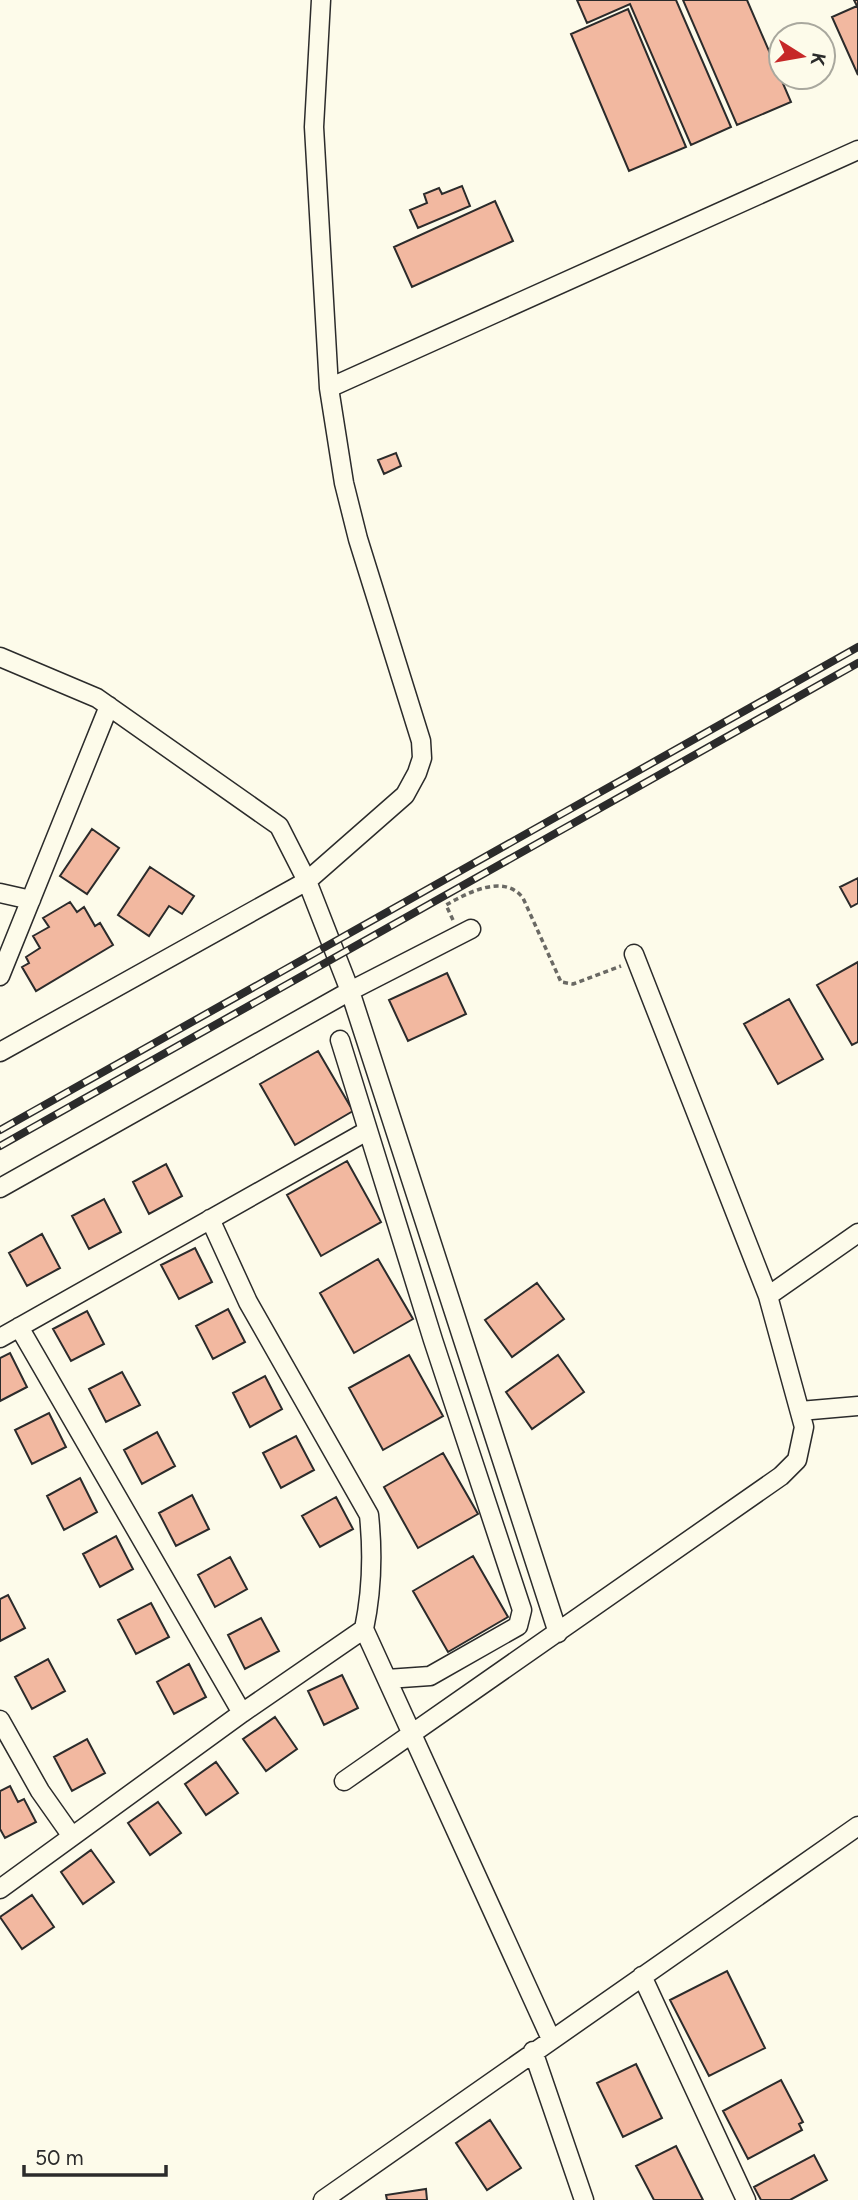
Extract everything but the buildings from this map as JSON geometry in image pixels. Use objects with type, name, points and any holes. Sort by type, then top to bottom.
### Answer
[{"type":"street","points":[[0,1052],[307,881],[405,795],[422,758],[414,711],[358,539],[344,483],[329,388],[314,127],[321,0]]},
{"type":"street","points":[[329,388],[858,150]]},
{"type":"street","points":[[0,657],[97,698],[279,826],[307,881],[350,990],[558,1633]]},
{"type":"street","points":[[0,976],[109,706]]},
{"type":"street","points":[[0,893],[31,900]]},
{"type":"street","points":[[0,1188],[350,990],[465,932]]},
{"type":"street","points":[[344,1781],[780,1476],[797,1460],[804,1427],[768,1296],[628,960]]},
{"type":"street","points":[[340,1040],[522,1609],[518,1626],[430,1676],[387,1679]]},
{"type":"street","points":[[0,1338],[367,1131]]},
{"type":"street","points":[[210,1219],[248,1302],[369,1515],[372,1544],[370,1600],[364,1629],[551,2039]]},
{"type":"street","points":[[768,1296],[858,1233]]},
{"type":"street","points":[[19,1327],[242,1713]]},
{"type":"street","points":[[800,1411],[858,1406]]},
{"type":"street","points":[[0,1889],[71,1835],[364,1629]]},
{"type":"street","points":[[0,1720],[40,1791],[71,1835]]},
{"type":"street","points":[[323,2200],[853,1829]]},
{"type":"street","points":[[642,1976],[746,2200]]},
{"type":"street","points":[[533,2052],[584,2200]]},
{"type":"path","points":[[465,932],[446,905],[484,888],[517,890],[561,982],[577,983],[628,960]]},
{"type":"railway","points":[[0,1130],[858,647]]},
{"type":"railway","points":[[0,1146],[858,663]]}]
